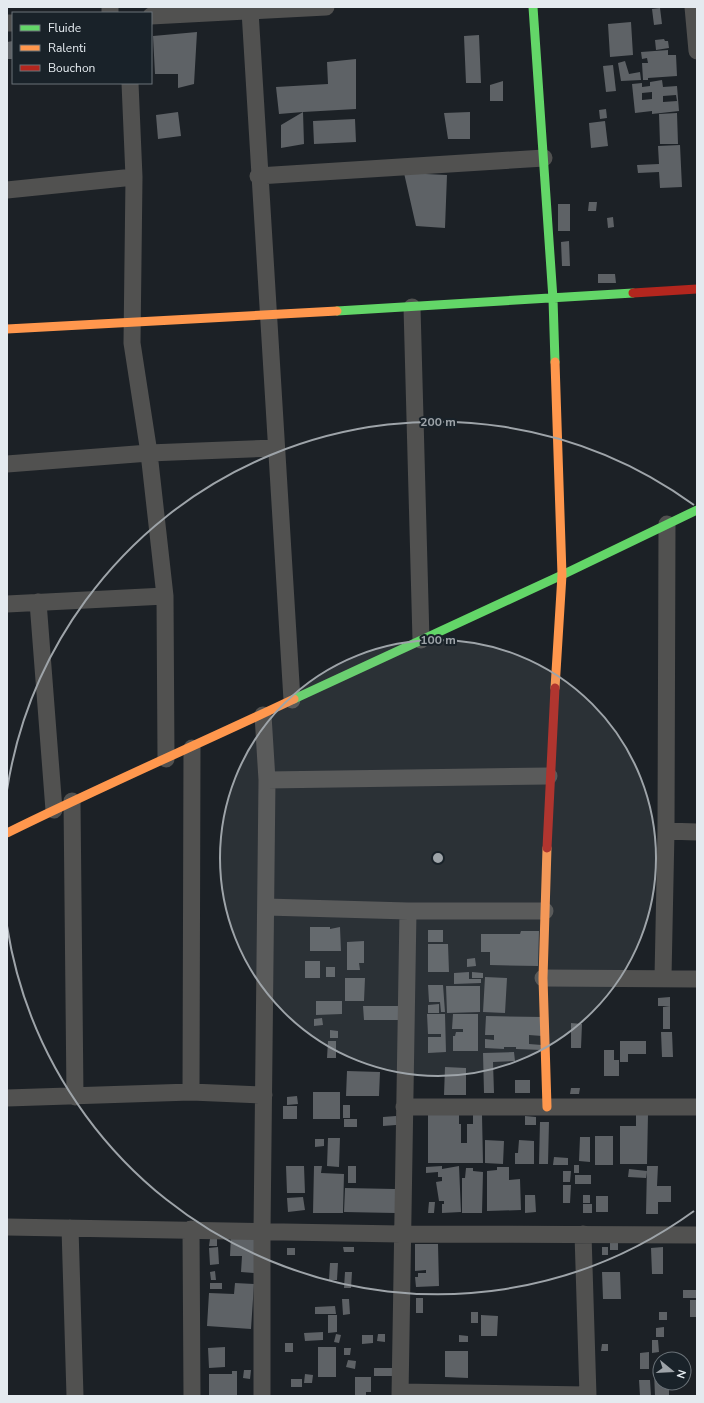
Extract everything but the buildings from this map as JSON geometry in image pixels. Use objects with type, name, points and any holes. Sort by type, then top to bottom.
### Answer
[{"type":"street","points":[[152,16],[326,7]]},
{"type":"street","points":[[534,7],[553,299],[562,575],[549,776],[545,911],[544,978],[547,1107]]},
{"type":"street","points":[[693,7],[697,51]]},
{"type":"street","points":[[250,11],[258,176],[292,700]]},
{"type":"street","points":[[130,84],[134,177],[132,343],[149,454],[165,596],[166,759]]},
{"type":"street","points":[[258,176],[544,158]]},
{"type":"street","points":[[7,190],[134,177]]},
{"type":"street","points":[[7,330],[553,299],[697,289]]},
{"type":"street","points":[[412,307],[421,640]]},
{"type":"street","points":[[7,464],[149,454],[276,448]]},
{"type":"street","points":[[7,833],[72,801],[263,715],[697,510]]},
{"type":"street","points":[[663,978],[666,831],[667,524]]},
{"type":"street","points":[[7,604],[165,596]]},
{"type":"street","points":[[38,602],[54,810]]},
{"type":"street","points":[[262,1396],[262,1232],[267,780],[263,715]]},
{"type":"street","points":[[192,748],[192,1092]]},
{"type":"street","points":[[267,780],[549,776]]},
{"type":"street","points":[[72,801],[75,1097]]},
{"type":"street","points":[[666,831],[697,832]]},
{"type":"street","points":[[266,907],[408,911],[545,911]]},
{"type":"street","points":[[408,911],[401,1234],[400,1394],[588,1395],[583,1234]]},
{"type":"street","points":[[544,978],[697,978]]},
{"type":"street","points":[[7,1098],[75,1097],[192,1092],[264,1095]]},
{"type":"street","points":[[404,1107],[697,1107]]},
{"type":"street","points":[[7,1227],[401,1234],[697,1235]]},
{"type":"street","points":[[70,1228],[75,1396]]},
{"type":"street","points":[[191,1230],[192,1396]]},
{"type":"traffic: fast","points":[[533,7],[553,299],[555,362]]},
{"type":"traffic: fast","points":[[337,311],[633,293]]},
{"type":"traffic: fast","points":[[294,699],[562,575],[697,510]]},
{"type":"traffic: slow","points":[[7,329],[337,311]]},
{"type":"traffic: slow","points":[[555,362],[562,575],[555,688]]},
{"type":"traffic: slow","points":[[7,833],[294,699]]},
{"type":"traffic: slow","points":[[547,848],[543,978],[547,1107]]},
{"type":"traffic: jam","points":[[633,293],[697,289]]},
{"type":"traffic: jam","points":[[547,848],[555,688]]}]
